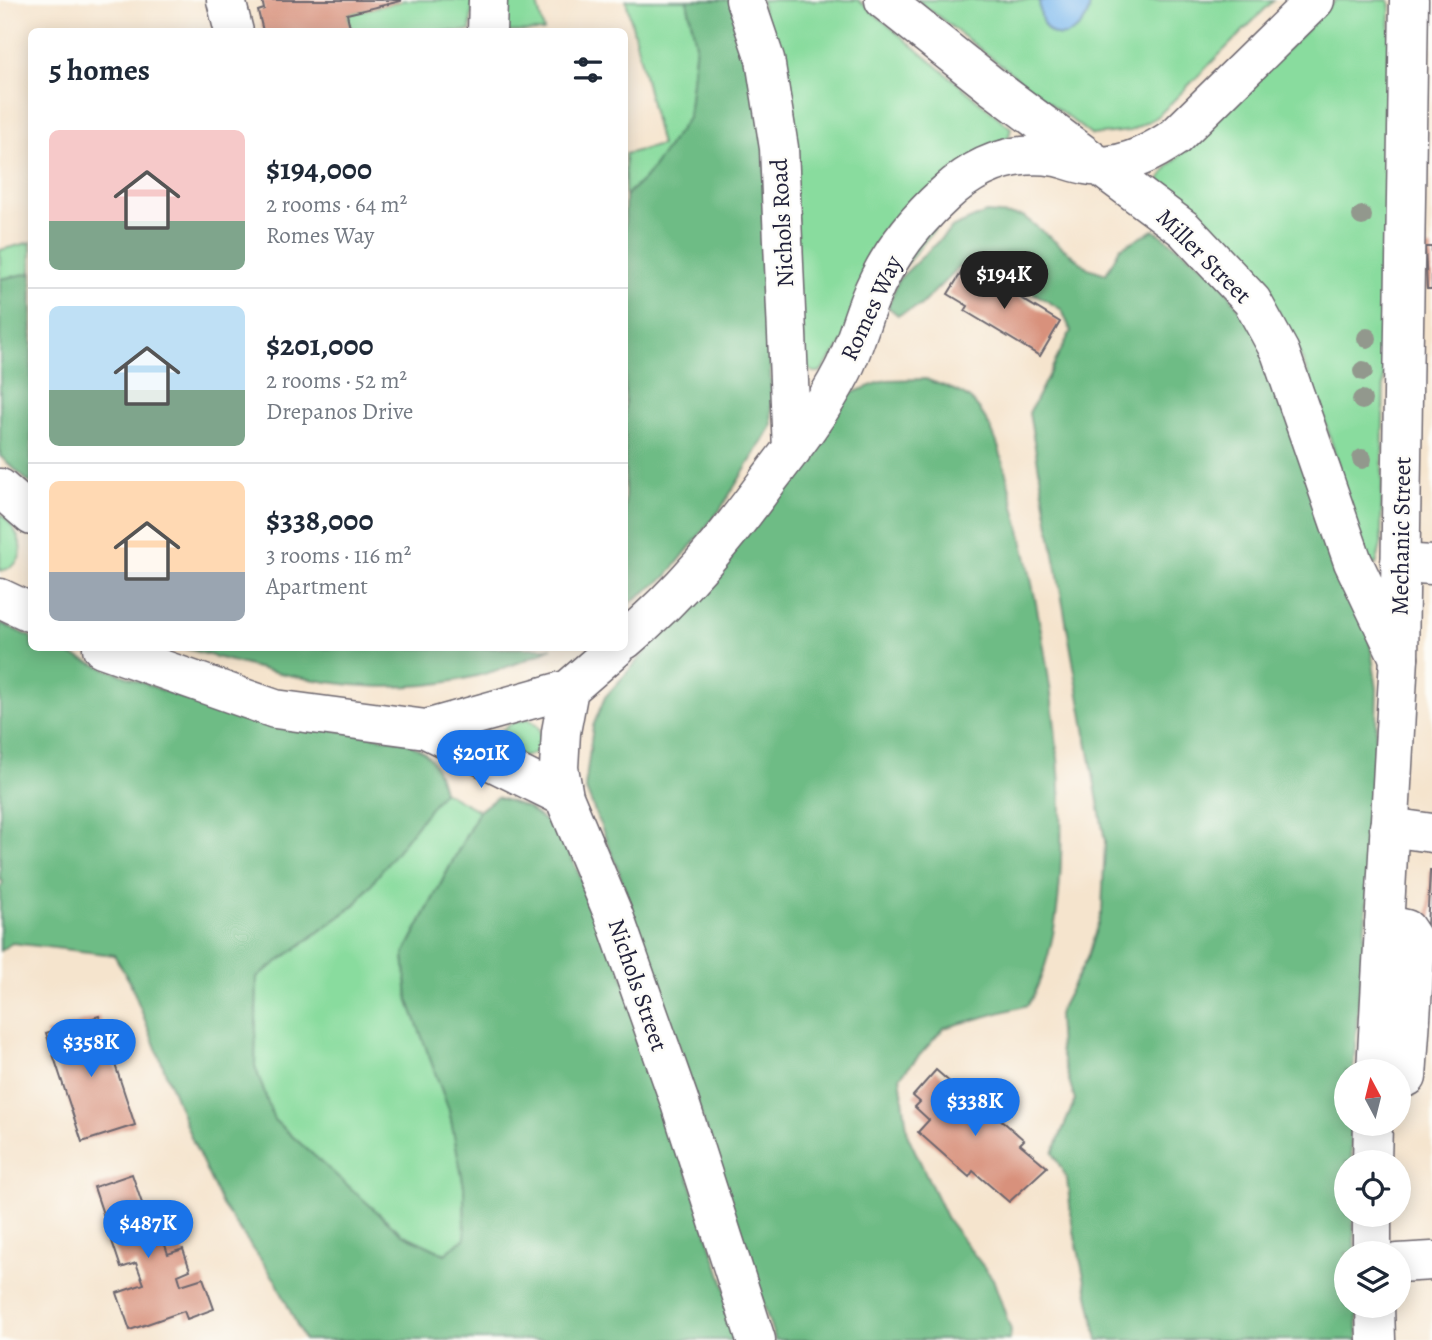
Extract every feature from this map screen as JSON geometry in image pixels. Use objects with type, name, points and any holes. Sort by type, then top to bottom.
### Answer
[{"type":"street","points":[[226,0],[233,28]]},
{"type":"street","points":[[487,28],[488,0]]},
{"type":"street","name":"Nichols Road","points":[[746,0],[765,60],[779,148],[792,450]]},
{"type":"street","name":"Miller Street","points":[[884,0],[1184,229],[1252,301],[1279,352],[1353,562],[1399,658]]},
{"type":"street","name":"Romes Way","points":[[792,450],[843,369],[870,299],[891,258],[924,215],[946,193],[968,175],[1002,159],[1030,155],[1100,167],[1134,160],[1175,137],[1315,0]]},
{"type":"street","name":"Mechanic Street","points":[[1401,1059],[1384,924],[1399,658],[1416,564],[1409,0]]},
{"type":"street","points":[[628,637],[653,616],[722,543],[792,450]]},
{"type":"street","points":[[0,488],[28,512]]},
{"type":"street","points":[[119,651],[154,657],[214,689],[275,709],[426,729],[564,797]]},
{"type":"street","points":[[426,729],[569,689],[613,651]]},
{"type":"street","name":"Nichols Street","points":[[569,689],[561,732],[559,768],[564,797],[614,916],[679,1100],[756,1340]]},
{"type":"street","points":[[1389,827],[1432,833]]},
{"type":"street","points":[[1384,924],[1406,929],[1416,944],[1405,1059]]},
{"type":"street","points":[[1411,1262],[1432,1261]]},
{"type":"street","points":[[1375,1318],[1376,1340]]},
{"type":"green space","points":[[405,0],[473,0],[470,28],[350,28],[347,14]]},
{"type":"green space","points":[[507,0],[536,0],[543,28],[504,28]]},
{"type":"green space","points":[[626,0],[687,0],[696,44],[688,118],[647,176],[628,193],[628,153],[661,145]]},
{"type":"green space","points":[[687,0],[732,0],[762,76],[772,426],[720,510],[666,577],[628,604],[628,193],[647,176],[688,118],[696,44]]},
{"type":"green space","points":[[761,0],[858,0],[1011,128],[1009,136],[820,372],[813,372],[806,367]]},
{"type":"green space","points":[[917,0],[1274,0],[1157,117],[1130,131],[1091,135]]},
{"type":"green space","points":[[1336,0],[1389,0],[1390,9],[1381,545],[1376,565],[1364,559],[1311,380],[1279,313],[1259,281],[1238,255],[1162,189],[1160,179],[1168,167]]},
{"type":"green space","points":[[986,213],[1023,216],[1088,268],[1106,274],[1120,248],[1154,230],[1216,275],[1256,332],[1366,616],[1377,689],[1373,831],[1354,1059],[1334,1059],[1334,1136],[1351,1136],[1351,1150],[1334,1150],[1334,1227],[1354,1227],[1354,1241],[1334,1241],[1334,1318],[1357,1318],[1358,1340],[1098,1340],[1072,1222],[1067,1179],[1053,1153],[1075,1100],[1060,1050],[1058,1014],[1087,958],[1102,911],[1105,841],[1029,413],[1071,331],[1062,310],[985,264],[960,266],[920,306],[898,315],[888,307],[898,280],[953,227]]},
{"type":"green space","points":[[28,243],[28,274],[0,279],[0,250]]},
{"type":"green space","points":[[28,274],[28,481],[0,456],[0,279]]},
{"type":"green space","points":[[926,379],[969,398],[982,413],[996,439],[1040,623],[1051,691],[1058,761],[1061,831],[1058,897],[1048,956],[1028,1005],[944,1028],[900,1077],[908,1136],[947,1219],[993,1279],[1011,1330],[1010,1340],[775,1340],[618,869],[585,787],[593,726],[605,697],[683,610],[846,395],[886,380]]},
{"type":"green space","points":[[0,513],[13,527],[21,553],[18,561],[11,567],[0,571]]},
{"type":"green space","points":[[0,623],[28,636],[28,651],[61,651],[216,711],[403,741],[426,754],[434,765],[443,791],[355,905],[257,977],[255,1066],[274,1120],[402,1234],[445,1254],[465,1238],[464,1186],[449,1110],[408,999],[404,954],[479,811],[497,797],[526,807],[560,832],[617,958],[742,1340],[304,1340],[276,1281],[222,1205],[191,1137],[130,982],[114,955],[12,943],[0,951],[0,889],[3,882],[0,879]]},
{"type":"green space","points":[[194,651],[545,651],[504,668],[458,680],[413,686],[324,682]]},
{"type":"green space","points":[[529,719],[539,728],[542,745],[537,753],[523,757],[510,750],[501,736],[502,730],[514,722]]},
{"type":"green space","points":[[443,791],[479,811],[404,954],[408,999],[449,1110],[464,1186],[465,1238],[445,1254],[402,1234],[274,1120],[255,1066],[257,977],[355,905]]},
{"type":"water","points":[[1039,0],[1089,0],[1089,9],[1086,18],[1073,32],[1057,35],[1049,31],[1043,23]]},
{"type":"building","points":[[262,0],[401,0],[347,14],[350,28],[262,28],[258,11],[264,9]]},
{"type":"building","points":[[1425,247],[1432,247],[1432,289],[1427,289]]},
{"type":"building","points":[[966,265],[1060,322],[1040,356],[965,311],[968,306],[948,294]]},
{"type":"building","points":[[1430,870],[1432,928],[1427,928]]},
{"type":"building","points":[[99,1016],[135,1125],[82,1142],[46,1033]]},
{"type":"building","points":[[936,1070],[961,1092],[965,1088],[1024,1140],[1020,1144],[1047,1167],[1009,1202],[973,1171],[969,1177],[918,1132],[929,1120],[915,1107],[920,1102],[913,1096]]},
{"type":"building","points":[[132,1174],[152,1233],[160,1230],[168,1254],[183,1249],[190,1270],[178,1275],[181,1285],[203,1278],[214,1309],[187,1319],[184,1311],[130,1330],[117,1293],[144,1284],[136,1263],[121,1268],[94,1187]]}]
